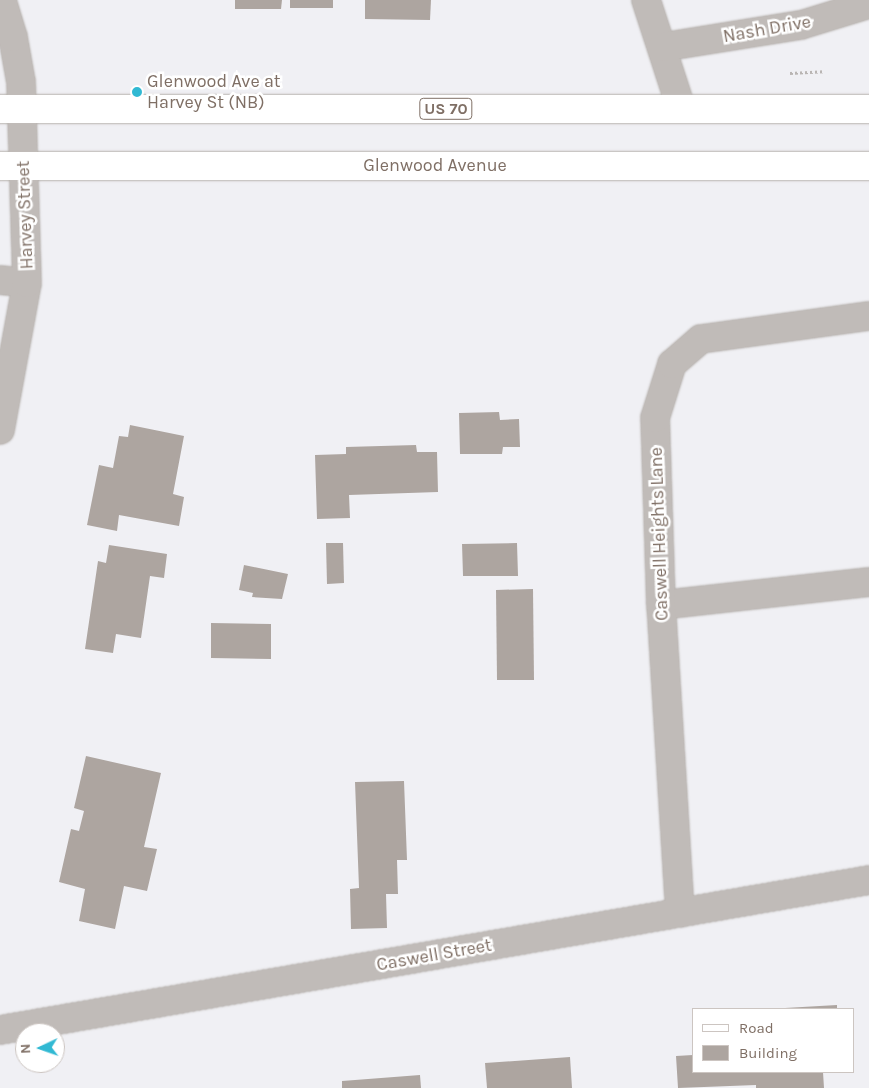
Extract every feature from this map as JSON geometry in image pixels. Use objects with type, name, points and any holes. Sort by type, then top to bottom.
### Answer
[{"type":"main road","name":"US 70","points":[[11,110],[869,109]]},
{"type":"main road","name":"Glenwood Avenue","points":[[12,166],[671,164],[869,166]]},
{"type":"street","name":"Harvey Street","points":[[2,0],[15,46],[11,110],[12,166],[27,283],[2,414]]},
{"type":"street","points":[[646,0],[663,47],[680,108]]},
{"type":"street","name":"Nash Drive","points":[[663,47],[801,25],[869,4]]},
{"type":"street","points":[[0,280],[27,283]]},
{"type":"street","name":"Caswell Heights Lane","points":[[680,913],[661,605],[655,418],[672,364],[701,340],[869,316]]},
{"type":"street","points":[[661,605],[869,582]]},
{"type":"street","name":"Caswell Street","points":[[0,1030],[869,880]]},
{"type":"building","points":[[235,0],[282,0],[281,9],[235,9]]},
{"type":"building","points":[[290,0],[333,0],[333,8],[290,8]]},
{"type":"building","points":[[365,0],[431,0],[430,20],[365,19]]},
{"type":"building","points":[[499,412],[500,420],[519,419],[520,447],[503,447],[502,454],[460,454],[459,413]]},
{"type":"building","points":[[130,425],[184,436],[173,494],[184,497],[179,526],[119,515],[117,531],[87,525],[99,465],[113,468],[119,436],[128,437]]},
{"type":"building","points":[[416,445],[417,452],[437,452],[438,492],[349,495],[350,518],[317,519],[315,455],[346,454],[346,447]]},
{"type":"building","points":[[326,543],[343,543],[344,583],[327,584]]},
{"type":"building","points":[[517,543],[518,576],[463,576],[462,544]]},
{"type":"building","points":[[109,545],[167,554],[164,578],[150,576],[141,638],[116,634],[113,653],[85,649],[98,561],[106,563]]},
{"type":"building","points":[[244,565],[288,574],[282,599],[252,597],[253,593],[239,590]]},
{"type":"building","points":[[533,589],[534,680],[497,680],[496,590]]},
{"type":"building","points":[[211,623],[271,624],[271,659],[211,658]]},
{"type":"building","points":[[86,756],[161,773],[144,847],[157,849],[147,891],[124,886],[115,929],[79,921],[85,889],[59,882],[71,829],[79,831],[84,811],[74,808]]},
{"type":"building","points":[[404,781],[407,860],[397,860],[398,894],[386,894],[387,928],[351,929],[350,889],[359,888],[355,782]]},
{"type":"building","points":[[837,1005],[837,1008],[785,1008]]},
{"type":"building","points":[[692,1055],[692,1073],[823,1073],[824,1088],[756,1088],[756,1085],[678,1088],[676,1056]]},
{"type":"building","points":[[570,1057],[572,1088],[487,1088],[485,1063]]},
{"type":"building","points":[[420,1075],[421,1088],[342,1088],[342,1081]]},
{"type":"place","name":"Glenwood Ave at Harvey St (NB)","points":[[137,92]]}]
